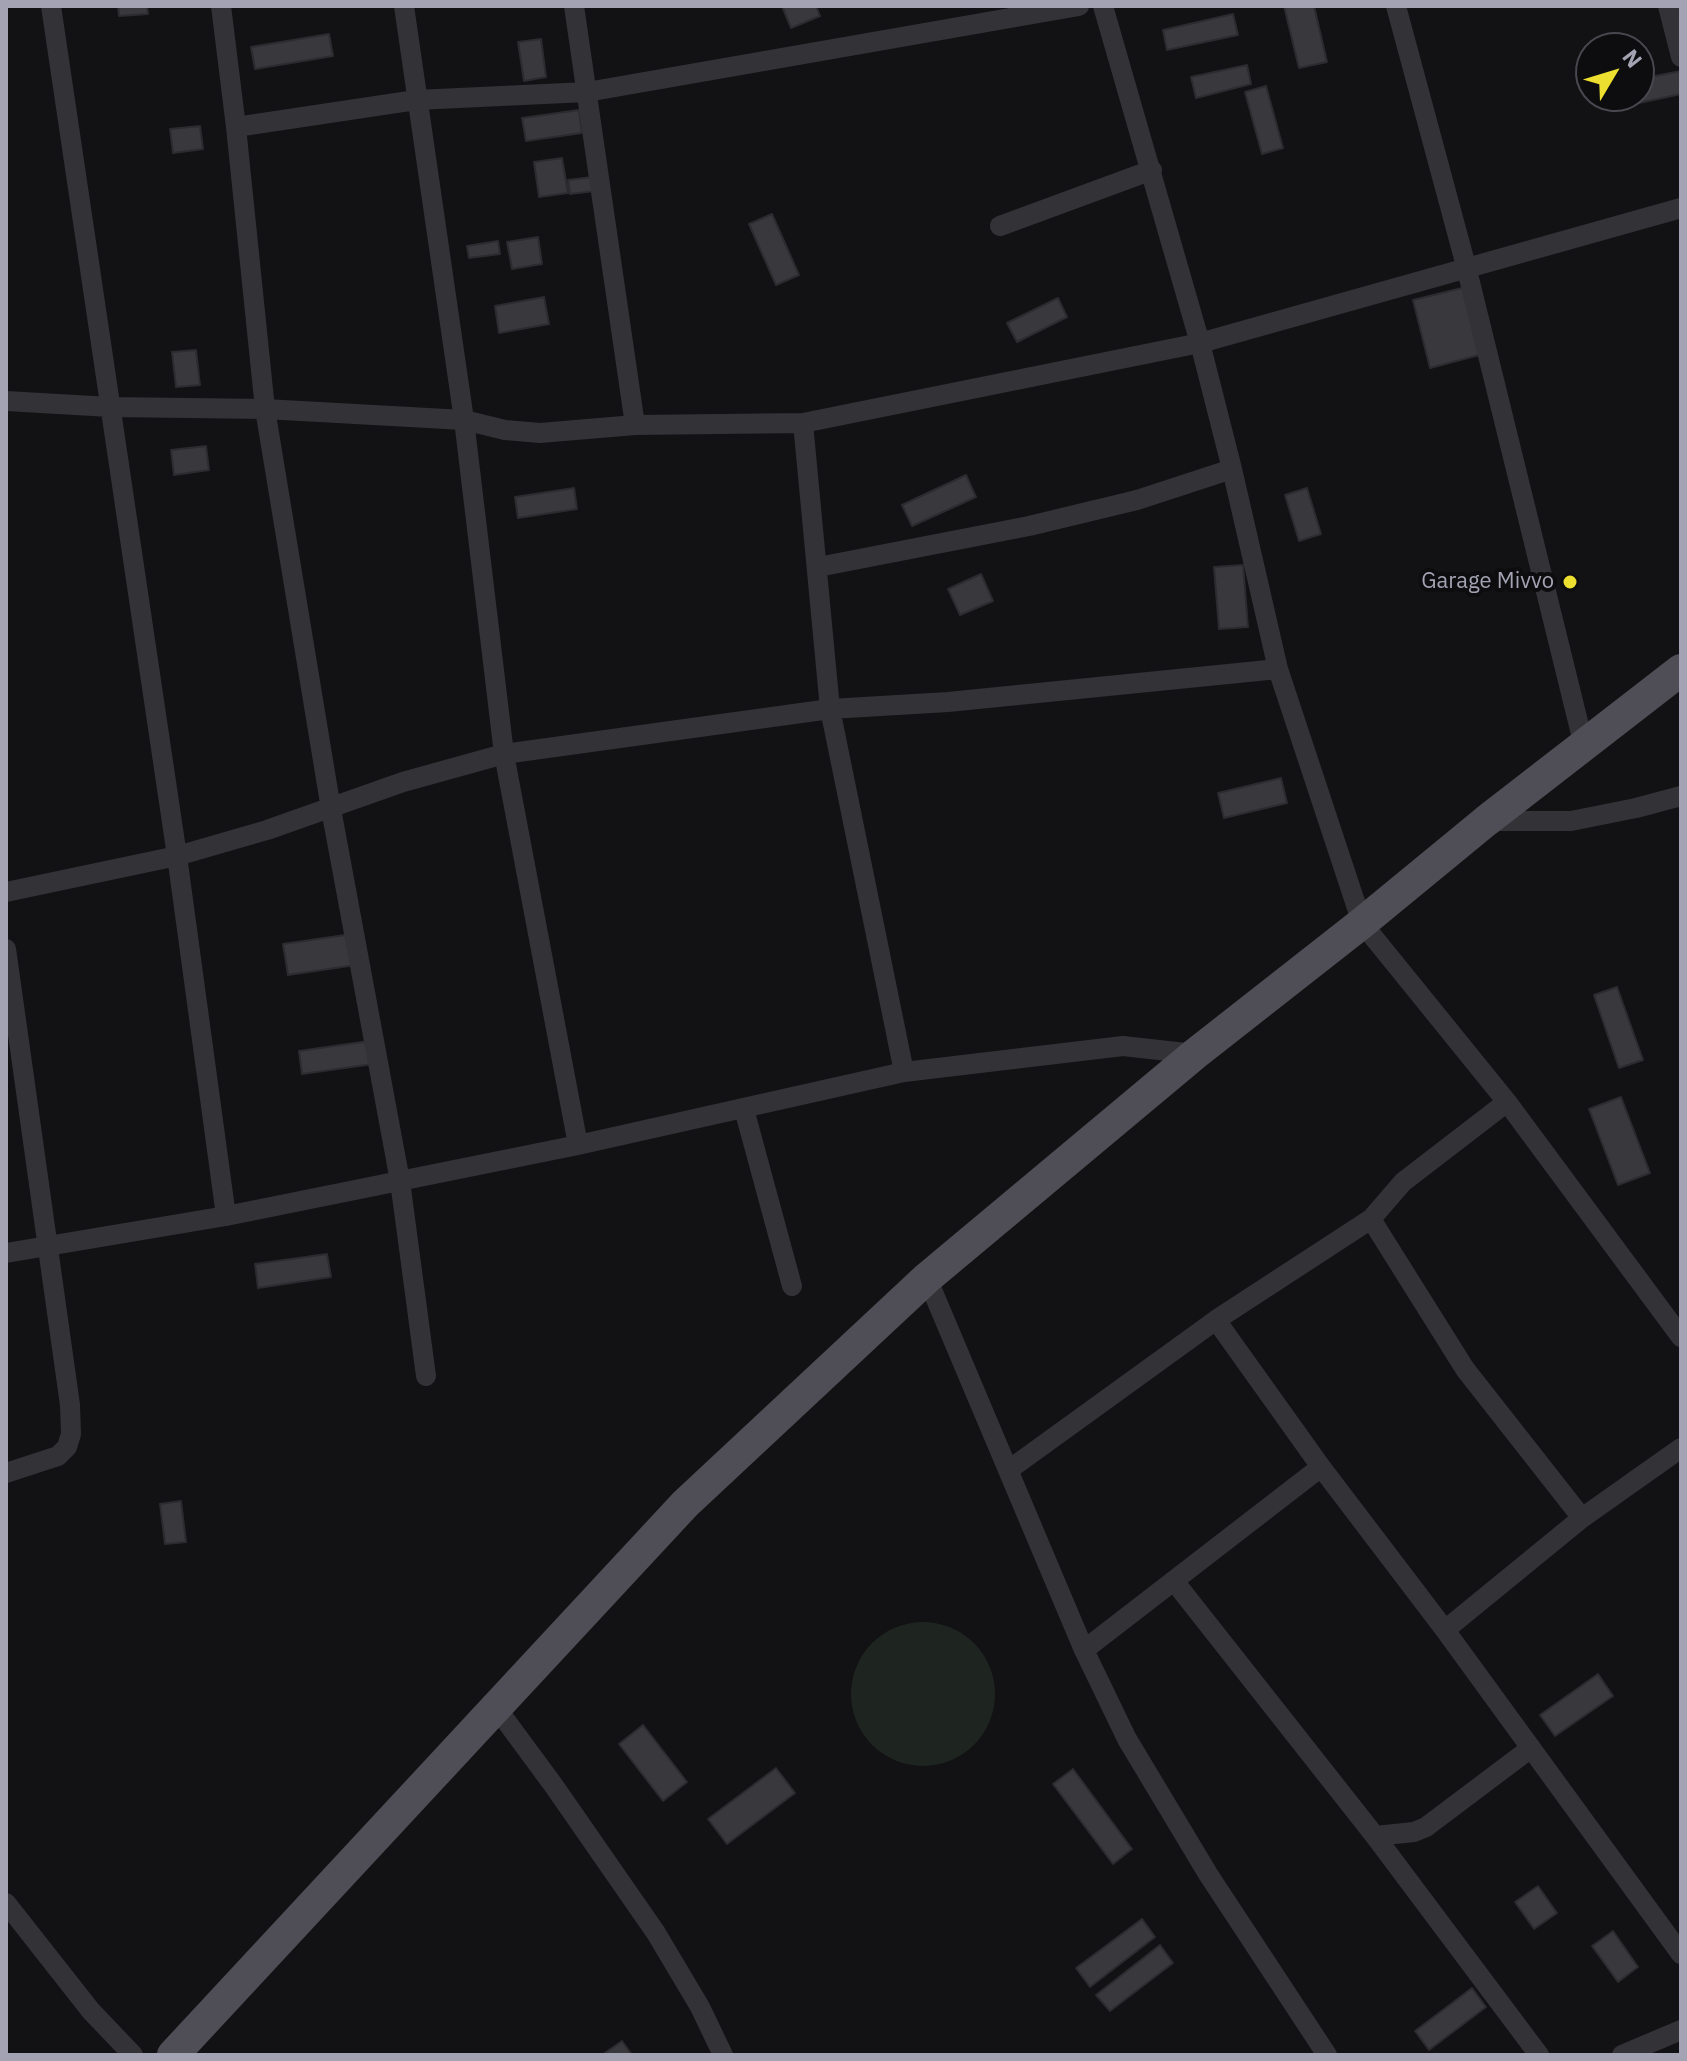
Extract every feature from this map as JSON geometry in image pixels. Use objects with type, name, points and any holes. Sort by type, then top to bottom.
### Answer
[{"type":"main road","points":[[173,2055],[685,1504],[927,1278],[1195,1054],[1486,821],[1681,670]]},
{"type":"street","points":[[51,6],[177,856],[226,1216]]},
{"type":"street","points":[[221,6],[265,409],[331,809],[400,1181],[426,1376]]},
{"type":"street","points":[[404,6],[464,420],[504,754],[578,1145]]},
{"type":"street","points":[[574,6],[635,425]]},
{"type":"street","points":[[236,127],[416,100],[587,92],[1079,6]]},
{"type":"street","points":[[1103,6],[1200,343],[1278,669],[1362,923],[1507,1102],[1681,1337]]},
{"type":"street","points":[[1396,6],[1466,266],[1584,746]]},
{"type":"street","points":[[1668,6],[1681,57]]},
{"type":"street","points":[[1000,226],[1152,170]]},
{"type":"street","points":[[6,401],[110,407],[265,409],[464,420],[505,430],[540,433],[635,425],[803,423],[1200,343],[1681,208]]},
{"type":"street","points":[[803,423],[830,709],[904,1072]]},
{"type":"street","points":[[818,567],[1029,526],[1137,500],[1232,469]]},
{"type":"street","points":[[6,892],[177,856],[331,809],[403,782],[504,754],[830,709],[948,702],[1278,669]]},
{"type":"street","points":[[1486,821],[1571,821],[1681,796]]},
{"type":"street","points":[[6,949],[70,1405],[71,1434],[67,1447],[58,1456],[6,1473]]},
{"type":"street","points":[[6,1253],[226,1216],[400,1181],[578,1145],[904,1072],[1123,1046],[1195,1054]]},
{"type":"street","points":[[1010,1469],[1216,1320],[1371,1219],[1403,1182],[1507,1102]]},
{"type":"street","points":[[744,1109],[792,1286]]},
{"type":"street","points":[[1371,1219],[1465,1369],[1582,1518]]},
{"type":"street","points":[[927,1278],[1084,1650],[1127,1739],[1192,1847],[1327,2055]]},
{"type":"street","points":[[1216,1320],[1681,1954]]},
{"type":"street","points":[[1445,1630],[1582,1518],[1681,1448]]},
{"type":"street","points":[[1084,1650],[1321,1467]]},
{"type":"street","points":[[1174,1581],[1375,1836],[1539,2055]]},
{"type":"street","points":[[495,1706],[656,1933],[700,2007],[723,2055]]},
{"type":"street","points":[[1375,1836],[1414,1832],[1426,1827],[1531,1748]]},
{"type":"street","points":[[6,1903],[91,2011],[133,2055]]},
{"type":"street","points":[[1622,2055],[1681,2030]]},
{"type":"shaded area","points":[[923,1622],[950,1628],[974,1643],[989,1667],[995,1694],[989,1721],[974,1745],[950,1760],[923,1766],[896,1760],[872,1745],[857,1721],[851,1694],[857,1667],[872,1643],[896,1628]]},
{"type":"building","points":[[118,6],[147,6],[148,14],[119,16]]},
{"type":"building","points":[[782,6],[816,6],[820,16],[791,28]]},
{"type":"building","points":[[1284,6],[1314,6],[1327,62],[1299,68]]},
{"type":"building","points":[[1233,14],[1238,35],[1167,50],[1163,30]]},
{"type":"building","points":[[329,34],[333,56],[255,69],[251,47]]},
{"type":"building","points":[[541,39],[546,77],[524,81],[518,42]]},
{"type":"building","points":[[1247,65],[1251,84],[1196,98],[1191,77]]},
{"type":"building","points":[[1681,71],[1681,94],[1655,100],[1655,76]]},
{"type":"building","points":[[1266,86],[1283,148],[1262,154],[1245,92]]},
{"type":"building","points":[[579,110],[582,133],[526,141],[522,118]]},
{"type":"building","points":[[200,126],[203,149],[173,153],[170,129]]},
{"type":"building","points":[[562,158],[568,193],[539,197],[534,162]]},
{"type":"building","points":[[593,177],[595,191],[570,194],[568,180]]},
{"type":"building","points":[[772,214],[799,275],[776,285],[749,224]]},
{"type":"building","points":[[538,237],[542,264],[512,269],[507,242]]},
{"type":"building","points":[[498,241],[500,254],[469,258],[467,246]]},
{"type":"building","points":[[1466,287],[1483,354],[1430,368],[1413,300]]},
{"type":"building","points":[[544,297],[549,324],[499,333],[495,306]]},
{"type":"building","points":[[1058,298],[1067,317],[1017,342],[1007,323]]},
{"type":"building","points":[[196,350],[200,385],[176,387],[172,352]]},
{"type":"building","points":[[206,446],[209,470],[174,475],[171,450]]},
{"type":"building","points":[[966,475],[976,497],[912,526],[902,505]]},
{"type":"building","points":[[574,488],[577,509],[518,518],[515,497]]},
{"type":"building","points":[[1307,488],[1321,534],[1299,541],[1285,495]]},
{"type":"building","points":[[1243,565],[1248,627],[1219,629],[1214,567]]},
{"type":"building","points":[[981,574],[993,601],[960,615],[948,589]]},
{"type":"building","points":[[1281,778],[1287,803],[1224,818],[1218,793]]},
{"type":"building","points":[[352,934],[356,965],[288,975],[283,944]]},
{"type":"building","points":[[1617,987],[1643,1060],[1619,1068],[1594,995]]},
{"type":"building","points":[[369,1041],[373,1064],[302,1074],[299,1051]]},
{"type":"building","points":[[1621,1097],[1650,1173],[1618,1185],[1589,1109]]},
{"type":"building","points":[[327,1254],[331,1277],[258,1288],[255,1264]]},
{"type":"building","points":[[181,1501],[186,1542],[165,1544],[160,1504]]},
{"type":"building","points":[[1598,1674],[1613,1696],[1555,1736],[1540,1715]]},
{"type":"building","points":[[643,1725],[687,1782],[663,1801],[619,1744]]},
{"type":"building","points":[[776,1768],[795,1793],[727,1844],[708,1819]]},
{"type":"building","points":[[1073,1769],[1132,1849],[1113,1864],[1053,1784]]},
{"type":"building","points":[[1538,1886],[1557,1913],[1534,1929],[1515,1902]]},
{"type":"building","points":[[1142,1919],[1155,1937],[1090,1987],[1076,1968]]},
{"type":"building","points":[[1613,1931],[1638,1967],[1618,1982],[1592,1946]]},
{"type":"building","points":[[1160,1945],[1173,1963],[1110,2011],[1096,1995]]},
{"type":"building","points":[[1472,1988],[1486,2007],[1429,2050],[1415,2031]]},
{"type":"building","points":[[622,2041],[632,2055],[602,2055]]},
{"type":"place","name":"Garage Mivvo","points":[[1570,582]]}]
